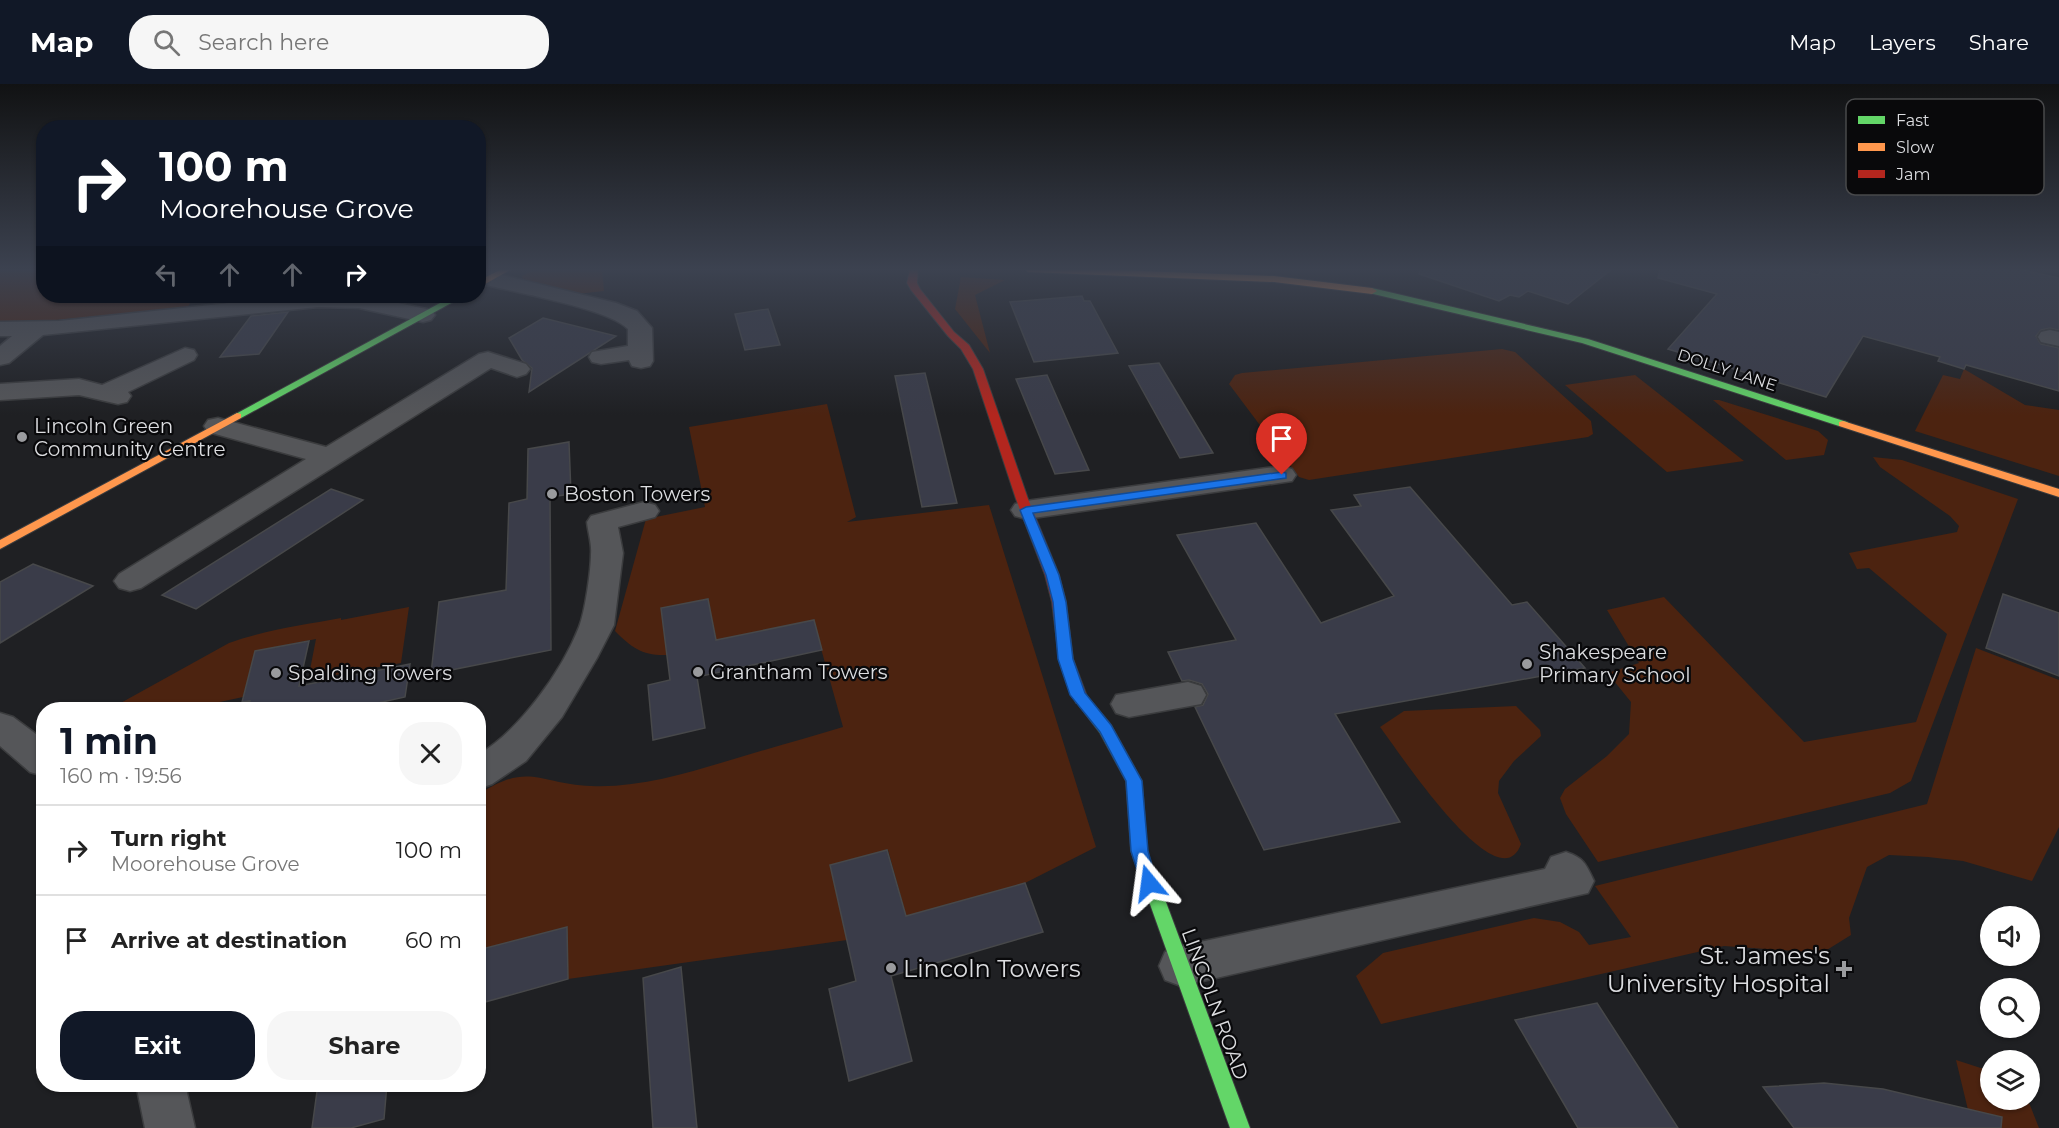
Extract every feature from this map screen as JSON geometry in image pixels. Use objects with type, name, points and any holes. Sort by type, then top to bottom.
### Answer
[{"type":"street","points":[[0,329],[36,329],[146,318]]},
{"type":"street","points":[[0,545],[418,318]]},
{"type":"street","points":[[601,357],[641,356],[640,328],[631,318]]},
{"type":"street","name":"LINCOLN ROAD","points":[[939,318],[972,358],[1026,510],[1052,575],[1059,602],[1066,659],[1078,695],[1106,729],[1134,781],[1140,851],[1149,883],[1240,1128]]},
{"type":"street","name":"DOLLY LANE","points":[[1489,318],[1585,341],[2059,493]]},
{"type":"street","points":[[0,358],[36,329]]},
{"type":"street","points":[[0,392],[79,387],[111,395],[185,355]]},
{"type":"street","points":[[130,581],[488,359],[517,369]]},
{"type":"street","points":[[218,426],[329,458]]},
{"type":"street","points":[[1026,510],[1282,475]]},
{"type":"street","points":[[486,769],[511,752],[529,732],[563,685],[592,636],[597,625],[607,553],[602,522],[644,510]]},
{"type":"street","points":[[1129,704],[1188,695]]},
{"type":"street","points":[[1181,966],[1577,876]]},
{"type":"shaded area","points":[[0,318],[79,318],[36,322],[0,321]]},
{"type":"shaded area","points":[[962,318],[981,318],[990,353]]},
{"type":"shaded area","points":[[1502,349],[1515,352],[1591,421],[1593,434],[1588,437],[1309,480],[1299,477],[1229,384],[1235,375],[1242,373]]},
{"type":"shaded area","points":[[1964,369],[2025,405],[2059,410],[2059,476],[1915,431],[1943,375],[1960,379]]},
{"type":"shaded area","points":[[1635,375],[1744,461],[1667,472],[1565,385]]},
{"type":"shaded area","points":[[1713,400],[1818,431],[1828,440],[1824,455],[1786,460]]},
{"type":"shaded area","points":[[827,404],[856,517],[847,522],[989,505],[1096,847],[1025,883],[908,923],[888,850],[830,865],[847,940],[568,979],[567,928],[486,953],[486,790],[509,779],[522,777],[591,786],[645,782],[699,769],[843,727],[813,620],[717,644],[708,599],[661,608],[667,655],[638,650],[615,631],[646,519],[705,507],[689,427]]},
{"type":"shaded area","points":[[1873,457],[1902,460],[2018,499],[1911,781],[1890,793],[1598,862],[1566,814],[1560,798],[1565,789],[1607,756],[1629,734],[1631,702],[1614,681],[1611,672],[1639,663],[1607,610],[1664,597],[1804,742],[1916,722],[1947,634],[1869,568],[1857,569],[1849,553],[1957,532],[1959,526],[1950,516],[1880,467]]},
{"type":"shaded area","points":[[409,607],[401,663],[308,680],[316,639],[255,651],[243,697],[220,702],[122,702],[229,643],[284,628],[341,618],[341,620]]},
{"type":"shaded area","points":[[1976,648],[2059,680],[2059,827],[2032,881],[1963,861],[1889,855],[1867,867],[1849,918],[1851,935],[1822,953],[1724,946],[1381,1024],[1356,976],[1383,953],[1534,918],[1560,922],[1579,932],[1589,945],[1631,937],[1595,886],[1927,804]]},
{"type":"shaded area","points":[[1516,706],[1540,730],[1541,736],[1514,761],[1499,781],[1498,793],[1521,844],[1509,858],[1492,855],[1471,839],[1448,816],[1425,789],[1380,727],[1404,711]]},
{"type":"shaded area","points":[[1956,1060],[1980,1068],[1980,1110],[2032,1110],[2039,1128],[2001,1128],[1969,1114]]},
{"type":"building","points":[[250,318],[284,318],[259,354],[220,357]]},
{"type":"building","points":[[543,318],[616,336],[529,392],[532,368],[522,360],[509,338]]},
{"type":"building","points":[[736,318],[771,318],[780,345],[745,350]]},
{"type":"building","points":[[1016,318],[1099,318],[1118,353],[1034,362]]},
{"type":"building","points":[[1696,318],[2059,318],[2059,330],[2050,328],[2041,330],[2036,336],[2041,344],[2059,348],[2059,391],[1966,365],[1964,369],[1938,361],[1940,357],[1863,336],[1826,397],[1668,349]]},
{"type":"building","points":[[1159,363],[1213,453],[1180,458],[1129,366]]},
{"type":"building","points":[[925,373],[957,503],[922,507],[895,376]]},
{"type":"building","points":[[1047,375],[1089,470],[1055,474],[1016,379]]},
{"type":"building","points":[[569,442],[571,494],[550,497],[551,650],[431,674],[439,602],[506,590],[509,503],[527,499],[528,449]]},
{"type":"building","points":[[1410,487],[1512,605],[1527,602],[1585,668],[1335,714],[1400,822],[1264,850],[1195,707],[1203,705],[1208,694],[1202,684],[1189,680],[1182,681],[1168,652],[1236,640],[1177,535],[1256,523],[1321,623],[1394,596],[1331,510],[1361,506],[1354,495]]},
{"type":"building","points":[[331,489],[363,500],[196,609],[162,595]]},
{"type":"building","points":[[33,564],[93,586],[0,643],[0,582]]},
{"type":"building","points":[[2003,594],[2059,613],[2059,676],[1986,648]]},
{"type":"building","name":"Grantham Towers","points":[[708,599],[716,640],[814,620],[822,650],[697,677],[705,728],[653,740],[648,685],[670,680],[661,608]]},
{"type":"building","name":"Spalding Towers","points":[[309,641],[299,686],[410,664],[405,697],[383,702],[242,702],[255,651]]},
{"type":"building","name":"Lincoln Towers","points":[[887,850],[906,916],[1025,883],[1043,932],[891,976],[912,1061],[849,1081],[829,989],[856,981],[830,865]]},
{"type":"building","points":[[567,927],[568,979],[486,1002],[486,948]]},
{"type":"building","points":[[681,967],[697,1128],[653,1128],[643,978]]},
{"type":"building","points":[[1597,1003],[1678,1128],[1578,1128],[1515,1020]]},
{"type":"building","points":[[1824,1083],[1883,1089],[2002,1117],[2001,1128],[1794,1128],[1763,1087]]},
{"type":"building","points":[[317,1092],[386,1092],[384,1119],[351,1128],[312,1128]]},
{"type":"traffic: fast","points":[[237,416],[419,318]]},
{"type":"traffic: fast","points":[[1486,318],[1585,341],[1843,424]]},
{"type":"traffic: fast","points":[[1081,699],[1106,729],[1134,781],[1139,851],[1240,1128]]},
{"type":"traffic: slow","points":[[0,545],[237,416]]},
{"type":"traffic: slow","points":[[1843,424],[2059,493]]},
{"type":"traffic: jam","points":[[938,318],[965,347],[978,369],[1022,499],[1052,575],[1059,602],[1066,659],[1081,699]]},
{"type":"place","name":"Lincoln Green Community Centre","points":[[22,437]]},
{"type":"place","name":"Boston Towers","points":[[552,494]]},
{"type":"place","name":"Shakespeare Primary School","points":[[1527,664]]},
{"type":"place","name":"Grantham Towers","points":[[698,672]]},
{"type":"place","name":"Spalding Towers","points":[[276,673]]},
{"type":"place","name":"Lincoln Towers","points":[[891,968]]},
{"type":"place","name":"St. James's University Hospital","points":[[1844,969]]},
{"type":"route","points":[[1149,883],[1140,851],[1134,781],[1106,729],[1078,695],[1066,659],[1061,634],[1059,602],[1052,575],[1026,510],[1282,475]]}]
